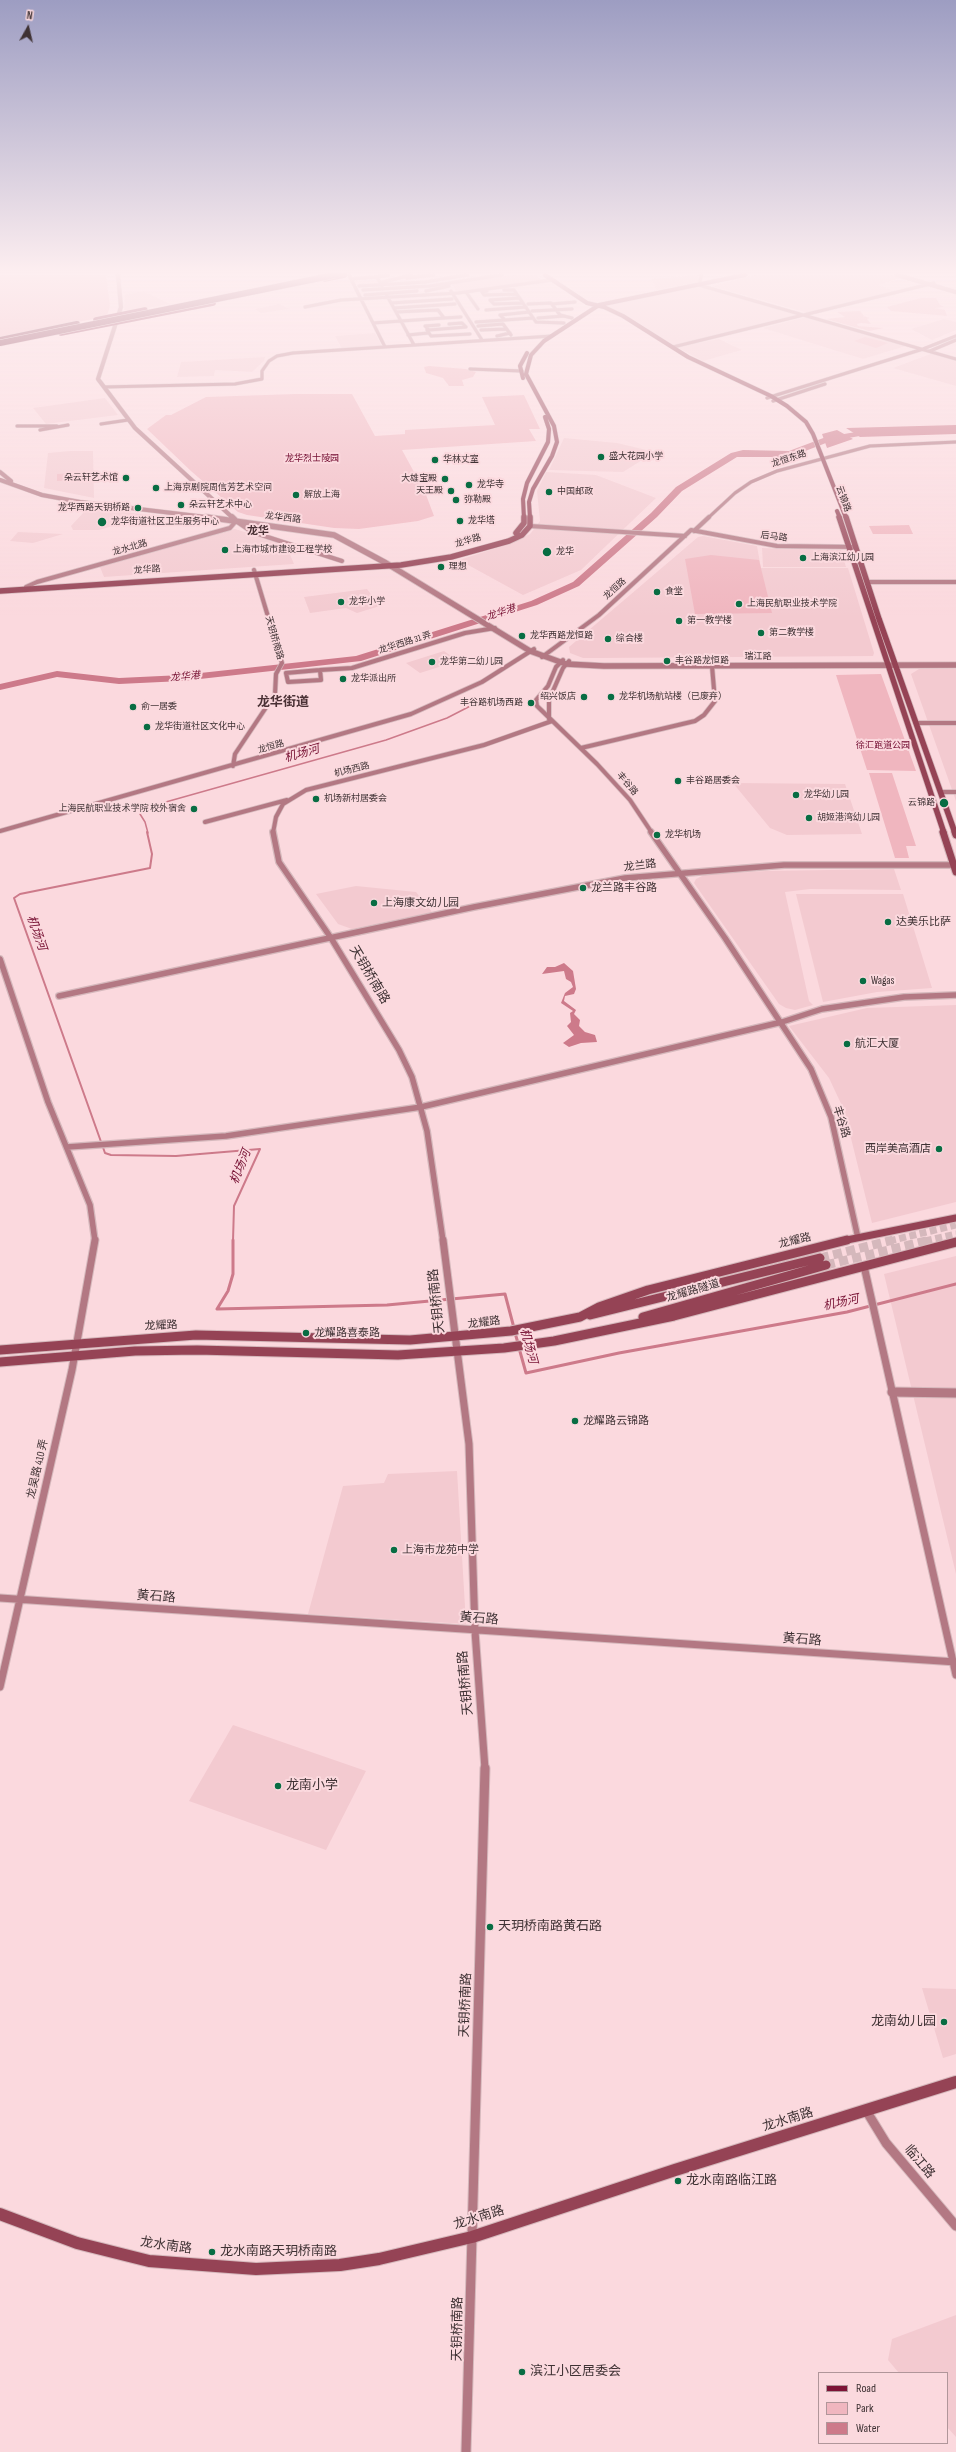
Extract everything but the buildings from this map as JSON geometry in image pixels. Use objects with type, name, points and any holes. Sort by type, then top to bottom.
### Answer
[{"type":"main road","name":"龙华路","points":[[389,564],[449,555],[499,540],[514,534],[522,528],[524,523],[523,499],[525,490],[544,454],[548,442],[549,429],[545,416],[529,389]]},
{"type":"main road","points":[[530,526],[530,502],[533,489],[552,456],[557,436],[554,426],[534,389]]},
{"type":"main road","points":[[754,389],[772,398],[796,417],[817,452]]},
{"type":"main road","points":[[755,389],[801,416],[813,434],[817,452]]},
{"type":"main road","name":"云锦路","points":[[817,452],[955,865],[956,872]]},
{"type":"main road","name":"云锦路","points":[[819,458],[856,547],[956,835]]},
{"type":"main road","name":"龙华路","points":[[25,589],[441,560],[494,546],[522,535],[530,526]]},
{"type":"main road","name":"龙华路","points":[[41,589],[254,572]]},
{"type":"main road","name":"龙水北路","points":[[0,590],[41,589]]},
{"type":"main road","name":"龙耀路","points":[[0,1350],[196,1335],[410,1340],[454,1337],[514,1330],[580,1317],[599,1306],[648,1290],[858,1238],[956,1218]]},
{"type":"main road","points":[[0,1362],[74,1355],[197,1350],[338,1355],[457,1352],[519,1346],[567,1338],[674,1316],[956,1242]]},
{"type":"main road","name":"龙耀路隧道","points":[[580,1317],[820,1258]]},
{"type":"main road","name":"龙耀路隧道","points":[[567,1338],[826,1265]]},
{"type":"main road","name":"龙水南路","points":[[0,2214],[90,2246],[149,2261],[208,2267],[263,2269],[340,2265],[379,2259],[472,2237],[675,2170],[867,2112],[956,2082]]},
{"type":"street","points":[[106,389],[128,420],[146,439],[236,521],[252,532],[342,560]]},
{"type":"street","points":[[772,398],[798,389]]},
{"type":"street","points":[[772,398],[801,389]]},
{"type":"street","points":[[101,424],[128,420]]},
{"type":"street","points":[[40,430],[68,425]]},
{"type":"street","points":[[17,426],[58,426]]},
{"type":"street","name":"龙恒东路","points":[[692,531],[726,500],[751,482],[777,471],[819,458],[879,445],[956,442]]},
{"type":"street","points":[[0,472],[17,485]]},
{"type":"street","name":"龙华西路","points":[[0,480],[42,495],[80,502],[326,533],[351,542],[389,564],[495,628],[518,643],[516,646],[523,651],[532,650]]},
{"type":"street","name":"龙水北路","points":[[25,589],[37,582],[230,528],[236,521]]},
{"type":"street","points":[[530,526],[685,536]]},
{"type":"street","name":"龙恒路","points":[[545,656],[599,615],[692,531]]},
{"type":"street","name":"后马路","points":[[692,531],[777,546],[856,547]]},
{"type":"street","name":"天钥桥南路","points":[[232,766],[235,754],[274,694],[276,674],[282,663],[254,572]]},
{"type":"street","points":[[868,582],[956,582]]},
{"type":"street","name":"龙华西路","points":[[495,628],[504,630],[532,650],[565,662]]},
{"type":"street","name":"龙华西路 31 弄","points":[[320,670],[322,680],[288,682],[286,673],[320,670],[352,668],[465,633],[495,628]]},
{"type":"street","name":"龙恒路","points":[[0,831],[386,722],[426,708],[482,682],[532,650]]},
{"type":"street","points":[[551,720],[549,700],[565,662]]},
{"type":"street","name":"瑞江路","points":[[565,662],[599,666],[888,664]]},
{"type":"street","name":"瑞江路","points":[[565,662],[956,664]]},
{"type":"street","name":"丰谷路","points":[[565,662],[536,700],[537,706],[581,748],[630,800],[677,872],[782,1022],[811,1069],[831,1118],[858,1238]]},
{"type":"street","points":[[581,748],[695,722],[704,716],[715,701],[712,666]]},
{"type":"street","name":"机场西路","points":[[205,822],[288,799],[317,787],[507,738],[551,720]]},
{"type":"street","points":[[917,723],[956,723]]},
{"type":"street","points":[[941,792],[956,792]]},
{"type":"street","name":"天钥桥南路","points":[[288,799],[276,817],[273,835],[276,854],[317,919],[331,938],[399,1050],[412,1077],[421,1107],[435,1175],[454,1337],[469,1444],[475,1631],[482,1717],[485,1813],[472,2237],[470,2365],[466,2452]]},
{"type":"street","name":"龙兰路","points":[[59,996],[583,885],[677,872],[784,865],[955,865]]},
{"type":"street","name":"龙吴路 410 弄","points":[[0,960],[48,1102],[90,1206],[95,1243],[74,1355],[0,1687]]},
{"type":"street","points":[[66,1147],[226,1136],[421,1107],[782,1022],[822,1009],[904,997],[956,995]]},
{"type":"street","points":[[864,1266],[956,1675]]},
{"type":"street","points":[[892,1392],[956,1392]]},
{"type":"street","name":"黄石路","points":[[0,1598],[954,1662]]},
{"type":"street","name":"临江路","points":[[867,2112],[886,2143],[956,2226]]},
{"type":"shaded area","points":[[105,398],[118,415],[46,424],[33,408]]},
{"type":"shaded area","name":"盛大花园小学","points":[[564,438],[617,443],[655,452],[623,472],[549,470]]},
{"type":"shaded area","points":[[93,451],[94,498],[44,488],[48,453]]},
{"type":"shaded area","points":[[546,472],[596,475],[656,498],[581,570],[523,595],[459,560],[509,544],[530,534],[540,521],[537,491]]},
{"type":"shaded area","name":"龙华街道社区卫生服务中心","points":[[81,507],[150,515],[99,530],[73,530],[71,526],[84,512],[77,511]]},
{"type":"shaded area","name":"上海市城市建设工程学校","points":[[235,529],[286,545],[294,564],[104,577],[100,567]]},
{"type":"shaded area","points":[[18,532],[63,534],[33,543],[10,541]]},
{"type":"shaded area","name":"上海民航职业技术学院","points":[[703,536],[757,546],[761,568],[848,568],[874,653],[873,656],[583,658],[570,653],[569,647],[698,537]]},
{"type":"shaded area","name":"上海滨江幼儿园","points":[[762,548],[841,550],[846,567],[763,567]]},
{"type":"shaded area","name":"龙华小学","points":[[367,589],[380,606],[357,613],[346,608],[310,613],[304,597]]},
{"type":"shaded area","name":"龙华第二幼儿园","points":[[444,651],[458,661],[420,673],[406,663]]},
{"type":"shaded area","points":[[919,669],[956,669],[956,801],[911,674]]},
{"type":"shaded area","points":[[733,783],[845,784],[862,834],[787,835],[770,828]]},
{"type":"shaded area","points":[[894,869],[901,890],[810,889],[785,892],[809,1001],[813,1005],[795,1010],[786,1008],[779,1004],[694,883],[696,879],[704,875],[766,871]]},
{"type":"shaded area","name":"上海康文幼儿园","points":[[356,886],[416,892],[432,912],[352,929],[338,924],[316,894]]},
{"type":"shaded area","points":[[796,894],[903,894],[932,988],[877,992],[823,1002]]},
{"type":"shaded area","points":[[956,1005],[956,1202],[872,1223],[844,1110],[829,1078],[789,1026],[867,1008]]},
{"type":"shaded area","points":[[956,1256],[956,1574],[884,1274]]},
{"type":"shaded area","name":"上海市龙苑中学","points":[[457,1471],[466,1624],[308,1614],[343,1486],[384,1483],[388,1474]]},
{"type":"shaded area","name":"龙南小学","points":[[233,1725],[366,1771],[326,1850],[189,1801]]},
{"type":"shaded area","name":"龙南幼儿园","points":[[922,1988],[956,1989],[956,2054],[943,2058]]},
{"type":"shaded area","points":[[956,2315],[956,2437],[948,2428],[948,2372],[898,2372],[888,2360],[892,2339]]},
{"type":"green space","name":"龙华烈士陵园","points":[[352,394],[375,436],[405,434],[405,430],[495,425],[482,397],[524,395],[540,429],[529,429],[536,441],[402,450],[425,492],[434,516],[418,521],[359,529],[334,528],[247,515],[238,512],[191,471],[147,429],[166,415],[171,415],[206,397]]},
{"type":"green space","points":[[78,473],[78,480],[57,481],[57,474]]},
{"type":"green space","points":[[909,525],[913,534],[873,534],[869,526]]},
{"type":"green space","points":[[711,555],[759,560],[772,613],[695,614],[685,559]]},
{"type":"green space","name":"徐汇跑道公园","points":[[881,674],[916,771],[867,770],[836,675]]},
{"type":"green space","name":"徐汇跑道公园","points":[[869,773],[892,773],[916,846],[906,846],[909,858],[895,858]]},
{"type":"water","points":[[956,425],[956,434],[860,437],[846,428]]},
{"type":"water","points":[[837,430],[853,439],[827,448],[822,434]]},
{"type":"water","points":[[564,963],[573,971],[576,989],[574,994],[565,996],[564,1001],[576,1010],[574,1014],[580,1020],[579,1026],[585,1032],[595,1035],[597,1042],[581,1043],[569,1047],[563,1043],[574,1035],[567,1026],[571,1022],[570,1013],[573,1011],[561,1003],[565,993],[573,987],[571,982],[566,979],[564,971],[542,974],[547,967],[555,967]]},
{"type":"waterway","name":"龙华港","points":[[0,687],[57,674],[119,681],[182,678],[357,659],[534,603],[576,584],[654,515],[679,489],[734,455],[743,453],[790,454],[829,439],[874,431]]},
{"type":"waterway","name":"机场河","points":[[148,833],[145,822],[140,814],[148,807],[386,740],[447,718],[482,700]]},
{"type":"waterway","name":"机场河","points":[[147,832],[152,854],[150,868],[20,894],[14,898],[105,1153],[111,1155],[176,1156],[260,1149],[234,1206],[233,1241]]},
{"type":"waterway","name":"机场河","points":[[233,1241],[233,1274],[228,1291],[217,1309],[387,1305],[505,1294],[514,1328]]},
{"type":"waterway","name":"机场河","points":[[519,1348],[526,1373],[619,1353],[847,1312],[956,1284]]},
{"type":"waterway","name":"机场河","points":[[515,1333],[518,1343]]},
{"type":"tunnel","points":[[889,1241],[956,1225]]},
{"type":"tunnel","points":[[925,1241],[956,1234]]},
{"type":"tunnel","points":[[820,1258],[893,1240]]},
{"type":"tunnel","points":[[826,1265],[930,1240]]},
{"type":"place","name":"盛大花园小学","points":[[601,457]]},
{"type":"place","name":"华林丈室","points":[[435,460]]},
{"type":"place","name":"朵云轩艺术馆","points":[[126,478]]},
{"type":"place","name":"大雄宝殿","points":[[445,479]]},
{"type":"place","name":"龙华寺","points":[[469,485]]},
{"type":"place","name":"上海京剧院周信芳艺术空间","points":[[156,488]]},
{"type":"place","name":"天王殿","points":[[451,491]]},
{"type":"place","name":"中国邮政","points":[[549,492]]},
{"type":"place","name":"解放上海","points":[[296,495]]},
{"type":"place","name":"弥勒殿","points":[[456,500]]},
{"type":"place","name":"朵云轩艺术中心","points":[[181,505]]},
{"type":"place","name":"龙华西路天钥桥路","points":[[138,508]]},
{"type":"place","name":"龙华塔","points":[[460,521]]},
{"type":"place","name":"龙华街道社区卫生服务中心","points":[[102,522]]},
{"type":"place","name":"上海市城市建设工程学校","points":[[225,550]]},
{"type":"place","name":"龙华","points":[[547,552]]},
{"type":"place","name":"上海滨江幼儿园","points":[[803,558]]},
{"type":"place","name":"理想","points":[[441,567]]},
{"type":"place","name":"食堂","points":[[657,592]]},
{"type":"place","name":"龙华小学","points":[[341,602]]},
{"type":"place","name":"上海民航职业技术学院","points":[[739,604]]},
{"type":"place","name":"第一教学楼","points":[[679,621]]},
{"type":"place","name":"第二教学楼","points":[[761,633]]},
{"type":"place","name":"龙华西路龙恒路","points":[[522,636]]},
{"type":"place","name":"综合楼","points":[[608,639]]},
{"type":"place","name":"丰谷路龙恒路","points":[[667,661]]},
{"type":"place","name":"龙华第二幼儿园","points":[[432,662]]},
{"type":"place","name":"龙华派出所","points":[[343,679]]},
{"type":"place","name":"绍兴饭店","points":[[584,697]]},
{"type":"place","name":"龙华机场航站楼（已废弃）","points":[[611,697]]},
{"type":"place","name":"丰谷路机场西路","points":[[531,703]]},
{"type":"place","name":"俞一居委","points":[[133,707]]},
{"type":"place","name":"龙华街道社区文化中心","points":[[147,727]]},
{"type":"place","name":"丰谷路居委会","points":[[678,781]]},
{"type":"place","name":"龙华幼儿园","points":[[796,795]]},
{"type":"place","name":"机场新村居委会","points":[[316,799]]},
{"type":"place","name":"云锦路","points":[[944,803]]},
{"type":"place","name":"上海民航职业技术学院 校外宿舍","points":[[194,809]]},
{"type":"place","name":"胡姬港湾幼儿园","points":[[809,818]]},
{"type":"place","name":"龙华机场","points":[[657,835]]},
{"type":"place","name":"龙兰路丰谷路","points":[[583,888]]},
{"type":"place","name":"上海康文幼儿园","points":[[374,903]]},
{"type":"place","name":"达美乐比萨","points":[[888,922]]},
{"type":"place","name":"Wagas","points":[[863,981]]},
{"type":"place","name":"航汇大厦","points":[[847,1044]]},
{"type":"place","name":"西岸美高酒店","points":[[939,1149]]},
{"type":"place","name":"龙耀路喜泰路","points":[[306,1333]]},
{"type":"place","name":"龙耀路云锦路","points":[[575,1421]]},
{"type":"place","name":"上海市龙苑中学","points":[[394,1550]]},
{"type":"place","name":"龙南小学","points":[[278,1786]]},
{"type":"place","name":"天玥桥南路黄石路","points":[[490,1927]]},
{"type":"place","name":"龙南幼儿园","points":[[944,2022]]},
{"type":"place","name":"龙水南路临江路","points":[[678,2181]]},
{"type":"place","name":"龙水南路天玥桥南路","points":[[212,2252]]},
{"type":"place","name":"滨江小区居委会","points":[[522,2372]]},
{"type":"district","name":"龙华","points":[[258,531]]},
{"type":"district","name":"龙华街道","points":[[283,703]]}]
